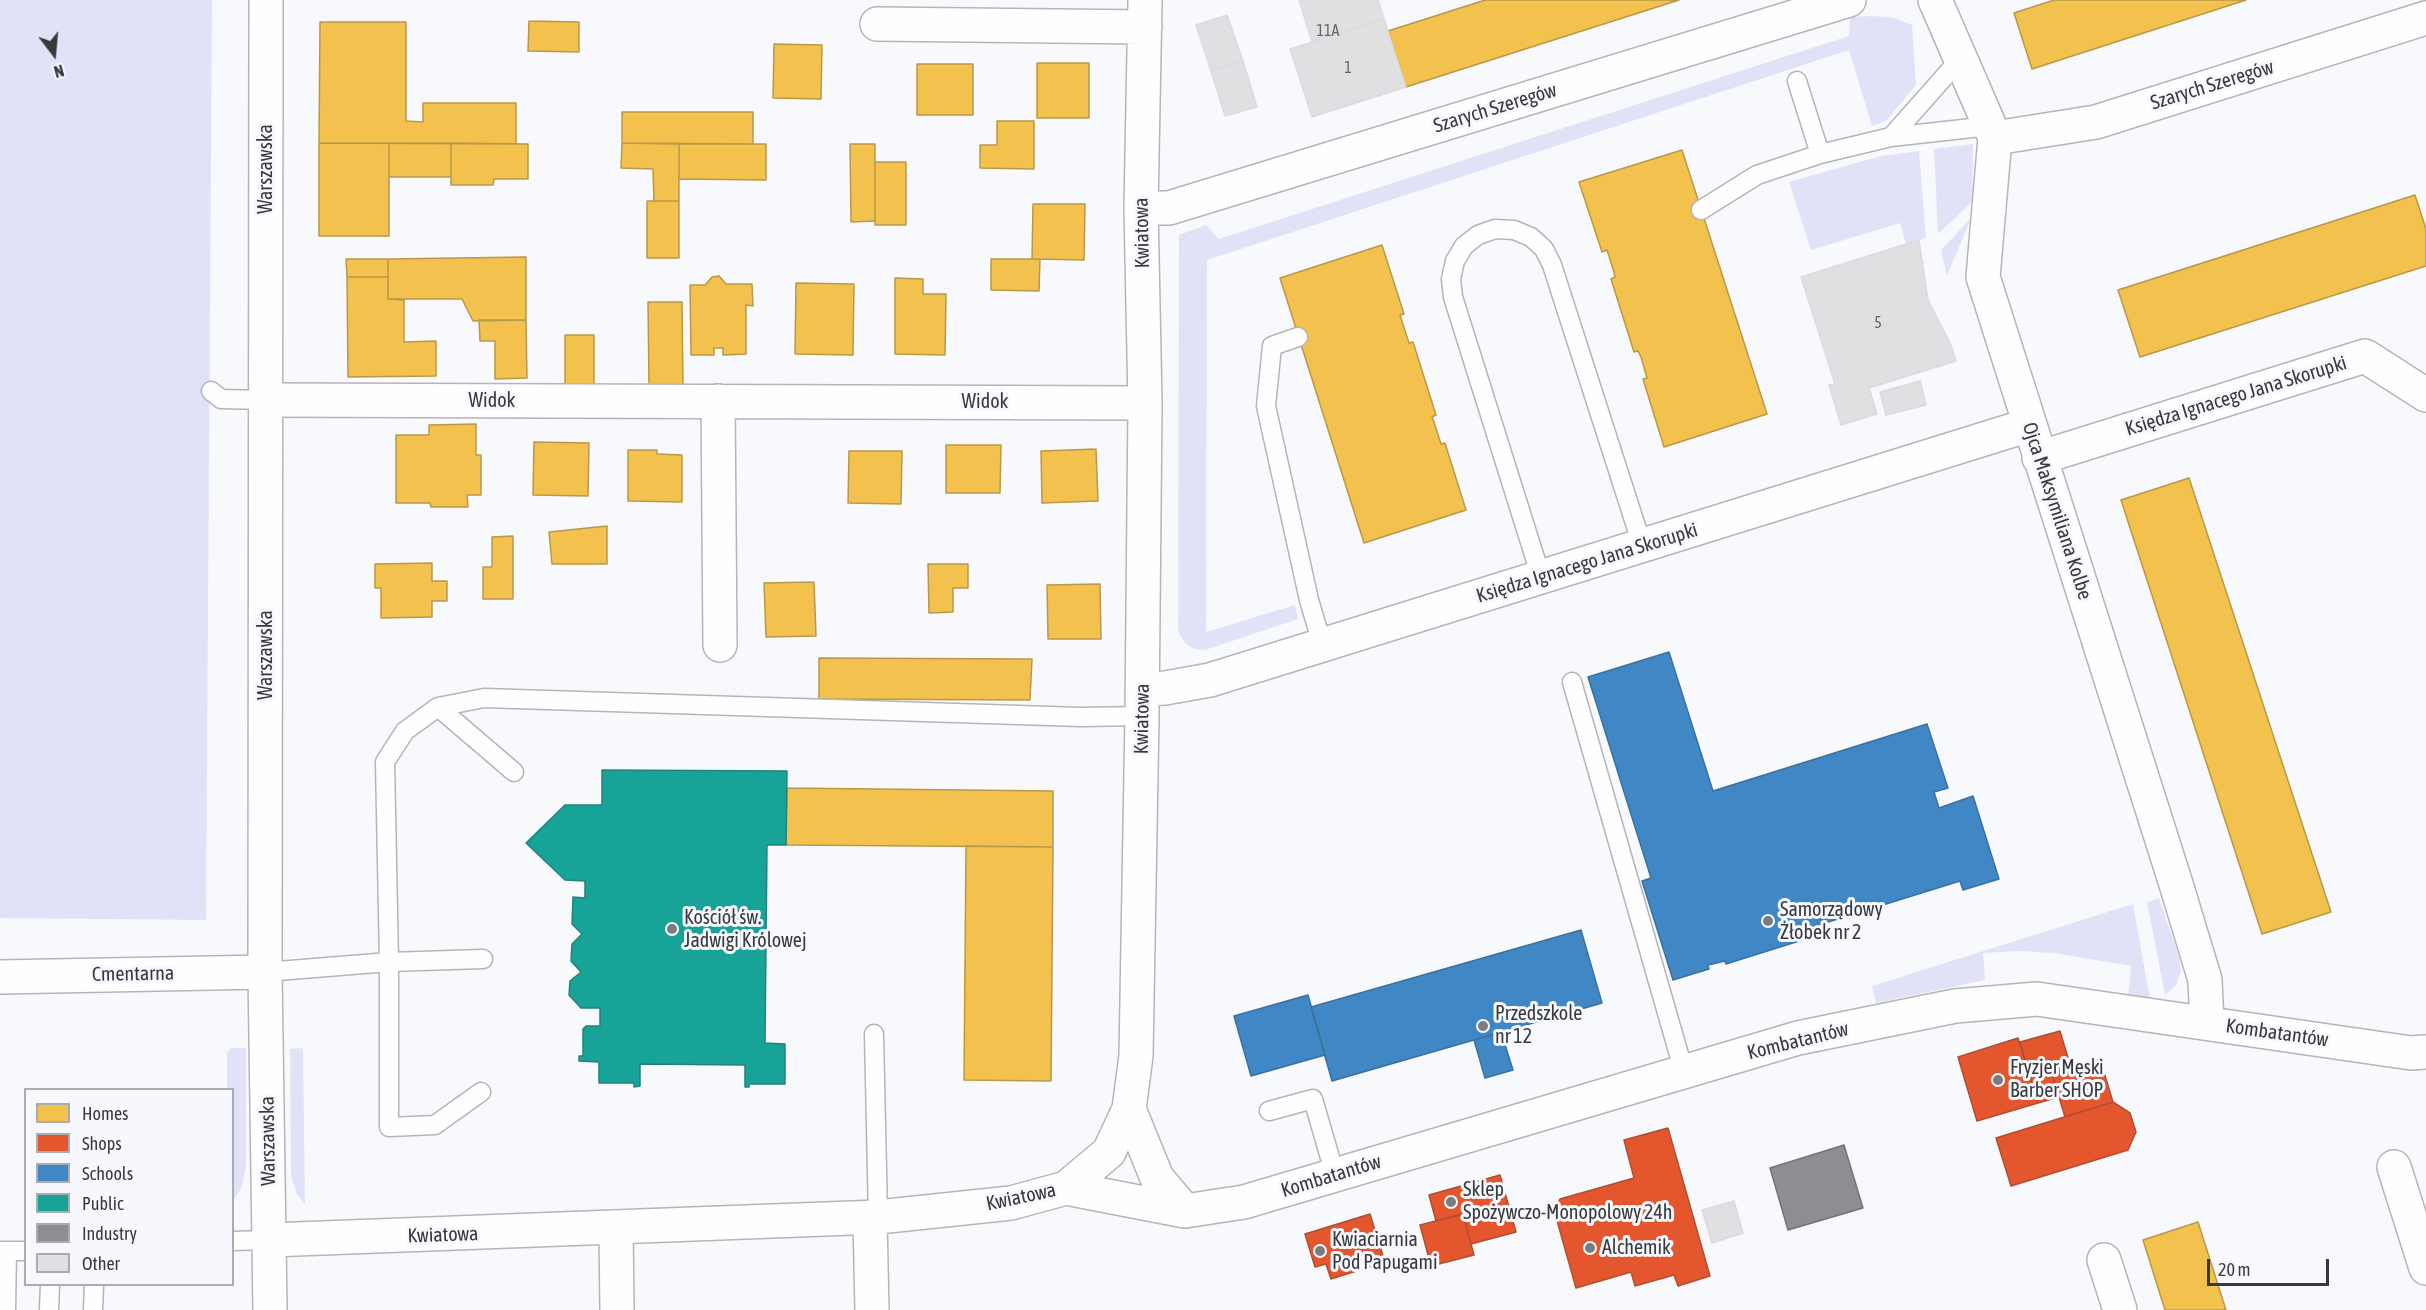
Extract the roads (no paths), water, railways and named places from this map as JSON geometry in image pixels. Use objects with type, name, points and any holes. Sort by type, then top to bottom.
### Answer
[{"type":"street","name":"Warszawska","points":[[266,0],[265,972],[270,1310]]},
{"type":"street","name":"Szarych Szeregów","points":[[1141,208],[1169,208],[1849,0]]},
{"type":"street","name":"Ojca Maksymiliana Kolbe","points":[[1935,0],[1992,132],[1983,278],[2205,980],[2207,1023]]},
{"type":"street","name":"Kwiatowa","points":[[270,1240],[874,1218],[1011,1203],[1066,1188],[1109,1152],[1129,1109],[1136,1056],[1145,403],[1141,208],[1145,13],[877,24]]},
{"type":"street","name":"Szarych Szeregów","points":[[1992,132],[2096,122],[2426,18]]},
{"type":"street","name":"Księdza Ignacego Jana Skorupki","points":[[2039,458],[2364,356],[2426,395]]},
{"type":"street","name":"Widok","points":[[267,400],[1145,403]]},
{"type":"street","points":[[718,401],[720,645]]},
{"type":"street","name":"Księdza Ignacego Jana Skorupki","points":[[1142,702],[1165,688],[1210,680],[1323,646],[2029,425]]},
{"type":"street","name":"Cmentarna","points":[[0,977],[265,972]]},
{"type":"street","name":"Kombatantów","points":[[1066,1188],[1185,1211],[1244,1202],[1798,1038],[1955,1006],[2037,999],[2411,1053],[2426,1052]]},
{"type":"street","points":[[1129,1109],[1157,1178],[1185,1211]]},
{"type":"street","points":[[2394,1167],[2426,1268]]},
{"type":"street","points":[[872,1310],[874,1218]]},
{"type":"street","points":[[616,1229],[617,1310]]},
{"type":"street","points":[[2104,1260],[2120,1310]]},
{"type":"lane","points":[[1891,137],[1961,58]]},
{"type":"lane","points":[[1797,81],[1820,154]]},
{"type":"lane","points":[[1701,210],[1757,175],[1820,154],[1891,137],[1992,132]]},
{"type":"lane","points":[[1541,577],[1453,297],[1450,279],[1455,261],[1464,246],[1478,235],[1496,229],[1514,230],[1531,237],[1544,249],[1552,265],[1642,545]]},
{"type":"lane","points":[[1298,337],[1272,346],[1266,406],[1310,600],[1323,646]]},
{"type":"lane","points":[[211,391],[221,399],[267,400]]},
{"type":"lane","points":[[1572,682],[1684,1072]]},
{"type":"lane","points":[[481,1092],[435,1125],[389,1127],[389,962],[385,762],[405,731],[438,707],[484,698],[1070,716],[1142,702]]},
{"type":"lane","points":[[438,707],[514,772]]},
{"type":"lane","points":[[265,972],[389,962],[483,959]]},
{"type":"lane","points":[[874,1034],[874,1218]]},
{"type":"lane","points":[[1269,1111],[1313,1099],[1335,1174]]},
{"type":"lane","points":[[234,1241],[270,1240]]},
{"type":"lane","points":[[6,1310],[3,1251],[24,1251]]},
{"type":"lane","points":[[49,1310],[50,1286]]},
{"type":"lane","points":[[93,1310],[94,1286]]},
{"type":"place","name":"Samorządowy Żłobek nr 2","points":[[1768,921]]},
{"type":"place","name":"Kościół św. Jadwigi Królowej","points":[[672,929]]},
{"type":"place","name":"Przedszkole nr 12","points":[[1483,1026]]},
{"type":"place","name":"Fryzjer Męski Barber SHOP","points":[[1998,1080]]},
{"type":"place","name":"Sklep Spożywczo-Monopolowy 24h","points":[[1451,1202]]},
{"type":"place","name":"Alchemik","points":[[1590,1248]]},
{"type":"place","name":"Kwiaciarnia Pod Papugami","points":[[1320,1251]]}]
